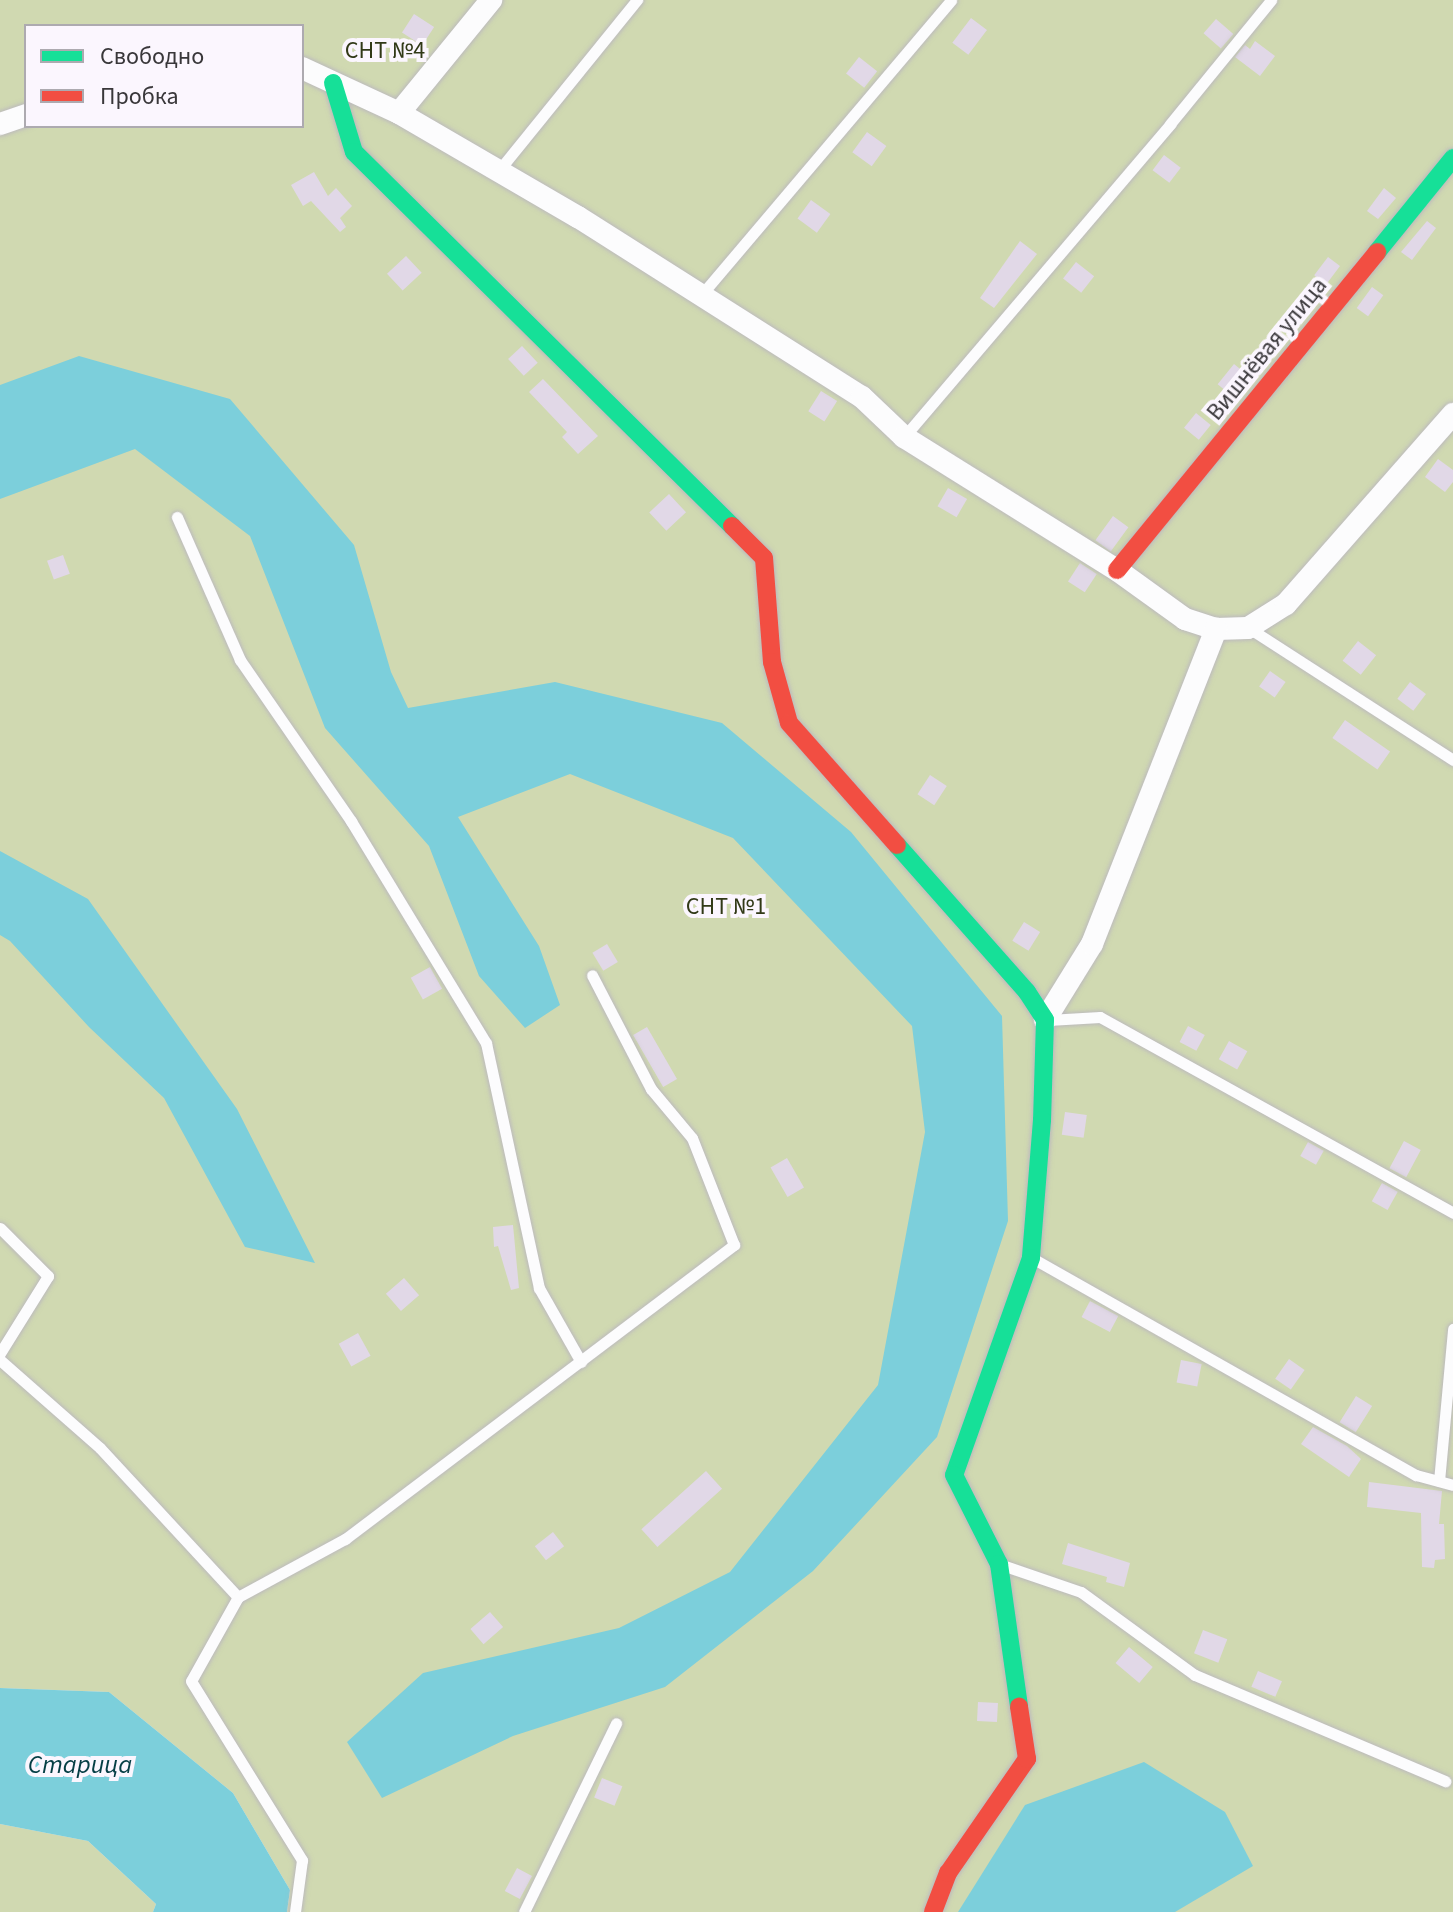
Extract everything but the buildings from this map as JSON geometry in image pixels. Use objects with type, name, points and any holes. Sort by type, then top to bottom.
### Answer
[{"type":"street","points":[[399,113],[491,0]]},
{"type":"street","points":[[304,69],[399,113],[500,169],[862,397],[904,437],[1117,570],[1185,619],[1216,629],[1248,628],[1286,604],[1359,525],[1453,414]]},
{"type":"street","points":[[333,83],[354,152],[764,558],[772,662],[789,723],[1027,992],[1045,1020]]},
{"type":"street","points":[[0,124],[24,116]]},
{"type":"street","name":"Вишнёвая улица","points":[[1117,570],[1453,158]]},
{"type":"street","points":[[933,1912],[948,1873],[1027,1759],[999,1564],[954,1475],[1031,1258],[1042,1120],[1045,1020],[1092,944],[1216,629]]},
{"type":"lane","points":[[500,169],[637,0]]},
{"type":"lane","points":[[702,294],[951,0]]},
{"type":"lane","points":[[904,437],[1271,0]]},
{"type":"lane","points":[[177,517],[240,660],[351,821],[486,1043],[539,1288],[581,1362]]},
{"type":"lane","points":[[1248,628],[1453,760]]},
{"type":"lane","points":[[295,1912],[302,1860],[191,1681],[238,1597],[345,1539],[734,1245],[692,1138],[651,1089],[592,975]]},
{"type":"lane","points":[[1045,1020],[1100,1017],[1453,1213]]},
{"type":"lane","points":[[0,1228],[48,1276],[0,1353]]},
{"type":"lane","points":[[1031,1258],[1416,1475],[1453,1485]]},
{"type":"lane","points":[[1439,1481],[1453,1329]]},
{"type":"lane","points":[[0,1360],[100,1448],[238,1597]]},
{"type":"lane","points":[[999,1564],[1081,1592],[1195,1675],[1445,1781]]},
{"type":"lane","points":[[524,1912],[616,1723]]},
{"type":"green space","name":"СНТ №1","points":[[0,0],[1453,0],[1453,1912],[287,1912],[290,1890],[233,1793],[109,1692],[0,1688]]},
{"type":"green space","points":[[0,1824],[88,1841],[156,1904],[153,1912],[0,1912]]},
{"type":"water","points":[[79,356],[230,399],[354,545],[391,672],[408,708],[555,682],[722,723],[851,832],[1002,1016],[1008,1221],[937,1437],[813,1571],[665,1687],[513,1736],[382,1798],[347,1742],[423,1673],[619,1628],[730,1572],[878,1385],[925,1132],[912,1026],[733,838],[570,774],[458,817],[539,946],[560,1005],[525,1028],[479,976],[429,846],[325,728],[250,536],[135,449],[0,499],[0,385]]},
{"type":"water","points":[[0,851],[88,899],[237,1109],[315,1263],[245,1247],[164,1098],[89,1027],[10,941],[0,935]]},
{"type":"water","name":"Старица","points":[[0,1688],[109,1692],[233,1793],[290,1890],[287,1912],[153,1912],[156,1904],[88,1841],[0,1824]]},
{"type":"water","points":[[1144,1762],[1225,1812],[1253,1866],[1175,1912],[958,1912],[1025,1805]]},
{"type":"traffic: fast","points":[[333,83],[354,152],[732,526]]},
{"type":"traffic: fast","points":[[1377,252],[1453,158]]},
{"type":"traffic: fast","points":[[897,845],[1027,992],[1045,1020],[1042,1120],[1031,1258],[954,1475],[999,1564],[1019,1707]]},
{"type":"traffic: jam","points":[[1117,570],[1377,252]]},
{"type":"traffic: jam","points":[[732,526],[764,558],[772,662],[789,723],[897,845]]},
{"type":"traffic: jam","points":[[933,1912],[948,1873],[1027,1759],[1019,1707]]},
{"type":"park label","name":"СНТ №4","points":[[385,51]]}]
